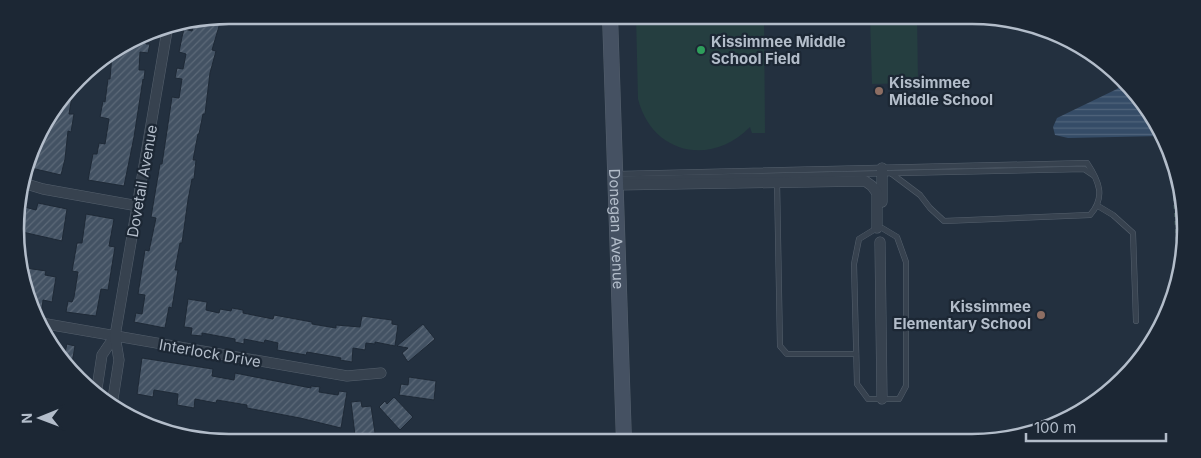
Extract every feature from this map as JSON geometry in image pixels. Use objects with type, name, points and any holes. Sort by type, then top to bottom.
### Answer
[{"type":"street","name":"Donegan Avenue","points":[[610,24],[624,434]]},
{"type":"street","name":"Dovetail Avenue","points":[[113,399],[120,360],[115,336],[167,34]]},
{"type":"street","points":[[879,228],[885,172]]},
{"type":"street","points":[[615,179],[777,176],[865,181],[872,186],[876,193],[879,228]]},
{"type":"street","points":[[29,185],[138,206]]},
{"type":"street","points":[[880,242],[882,399]]},
{"type":"street","name":"Interlock Drive","points":[[47,324],[347,376],[380,373]]},
{"type":"street","name":"Dovetail Avenue","points":[[97,386],[102,355],[115,336]]},
{"type":"lane","points":[[856,354],[787,354],[780,346],[777,176],[1087,163],[1096,177],[1099,190],[1098,206],[1090,215],[944,221],[920,195],[885,172]]},
{"type":"lane","points":[[885,172],[1084,169],[1096,177]]},
{"type":"lane","points":[[1098,206],[1113,215],[1133,232],[1136,321]]},
{"type":"lane","points":[[879,228],[897,237],[906,262],[906,386],[899,399],[868,399],[857,384],[854,264],[859,239],[879,228]]},
{"type":"path","points":[[1174,194],[1177,243]]},
{"type":"green space","name":"Kissimmee Middle School Field","points":[[636,24],[764,24],[765,133],[752,133],[750,127],[735,140],[718,147],[701,150],[685,149],[669,143],[656,132],[645,118],[638,99]]},
{"type":"green space","points":[[870,24],[917,24],[918,83],[872,84]]},
{"type":"water","points":[[1119,87],[1135,104],[1155,136],[1068,138],[1055,135],[1053,127],[1057,118]]},
{"type":"building","points":[[220,24],[212,50],[216,51],[210,73],[205,114],[203,114],[193,160],[196,160],[194,179],[192,179],[182,243],[180,243],[175,270],[178,270],[172,308],[169,307],[165,328],[134,322],[136,313],[142,314],[145,295],[138,294],[145,250],[149,251],[156,218],[151,217],[160,164],[162,164],[172,97],[179,98],[182,79],[175,78],[177,68],[183,69],[186,54],[179,52],[184,29],[192,31],[193,27]]},
{"type":"building","points":[[147,41],[146,44],[150,44],[148,53],[140,52],[139,70],[145,70],[144,80],[124,186],[88,180],[93,154],[97,154],[99,143],[105,144],[109,119],[100,117],[103,101],[105,102],[108,79],[110,79],[111,61]]},
{"type":"building","points":[[72,98],[69,114],[74,114],[71,132],[68,131],[61,175],[33,169],[39,150],[51,126]]},
{"type":"building","points":[[38,203],[67,209],[62,241],[24,232],[25,207],[36,210]]},
{"type":"building","points":[[86,214],[114,219],[109,246],[115,247],[108,290],[101,289],[96,316],[66,312],[68,301],[72,302],[74,297],[78,272],[72,271],[77,243],[82,243]]},
{"type":"building","points":[[28,268],[46,271],[45,275],[56,277],[52,302],[43,300],[42,309],[39,308]]},
{"type":"building","points":[[188,299],[207,302],[206,310],[219,313],[220,309],[231,311],[232,308],[243,310],[243,313],[273,319],[274,315],[336,328],[336,325],[360,327],[362,316],[392,320],[392,324],[398,325],[395,346],[375,342],[375,344],[366,343],[365,350],[353,348],[352,362],[340,360],[341,358],[307,352],[306,355],[277,350],[278,343],[265,340],[264,343],[244,339],[244,344],[235,342],[235,339],[202,333],[202,336],[191,335],[192,328],[184,327]]},
{"type":"building","points":[[423,324],[435,339],[408,362],[402,353],[408,348],[397,346]]},
{"type":"building","points":[[67,344],[75,346],[72,361],[65,353]]},
{"type":"building","points":[[142,358],[213,369],[212,376],[234,380],[235,373],[311,388],[311,386],[320,387],[319,392],[338,395],[339,391],[347,392],[341,428],[247,408],[247,405],[217,400],[216,403],[195,399],[194,408],[177,405],[178,394],[154,390],[153,397],[137,394]]},
{"type":"building","points":[[409,377],[436,381],[434,400],[399,395],[401,384],[408,385]]},
{"type":"building","points":[[394,397],[413,417],[400,430],[379,407],[385,401],[387,404]]},
{"type":"building","points":[[361,401],[362,407],[371,406],[375,433],[355,434],[351,402]]},
{"type":"place","name":"Kissimmee Middle School Field","points":[[701,50]]},
{"type":"place","name":"Kissimmee Middle School","points":[[879,91]]},
{"type":"place","name":"Kissimmee Elementary School","points":[[1041,315]]}]
